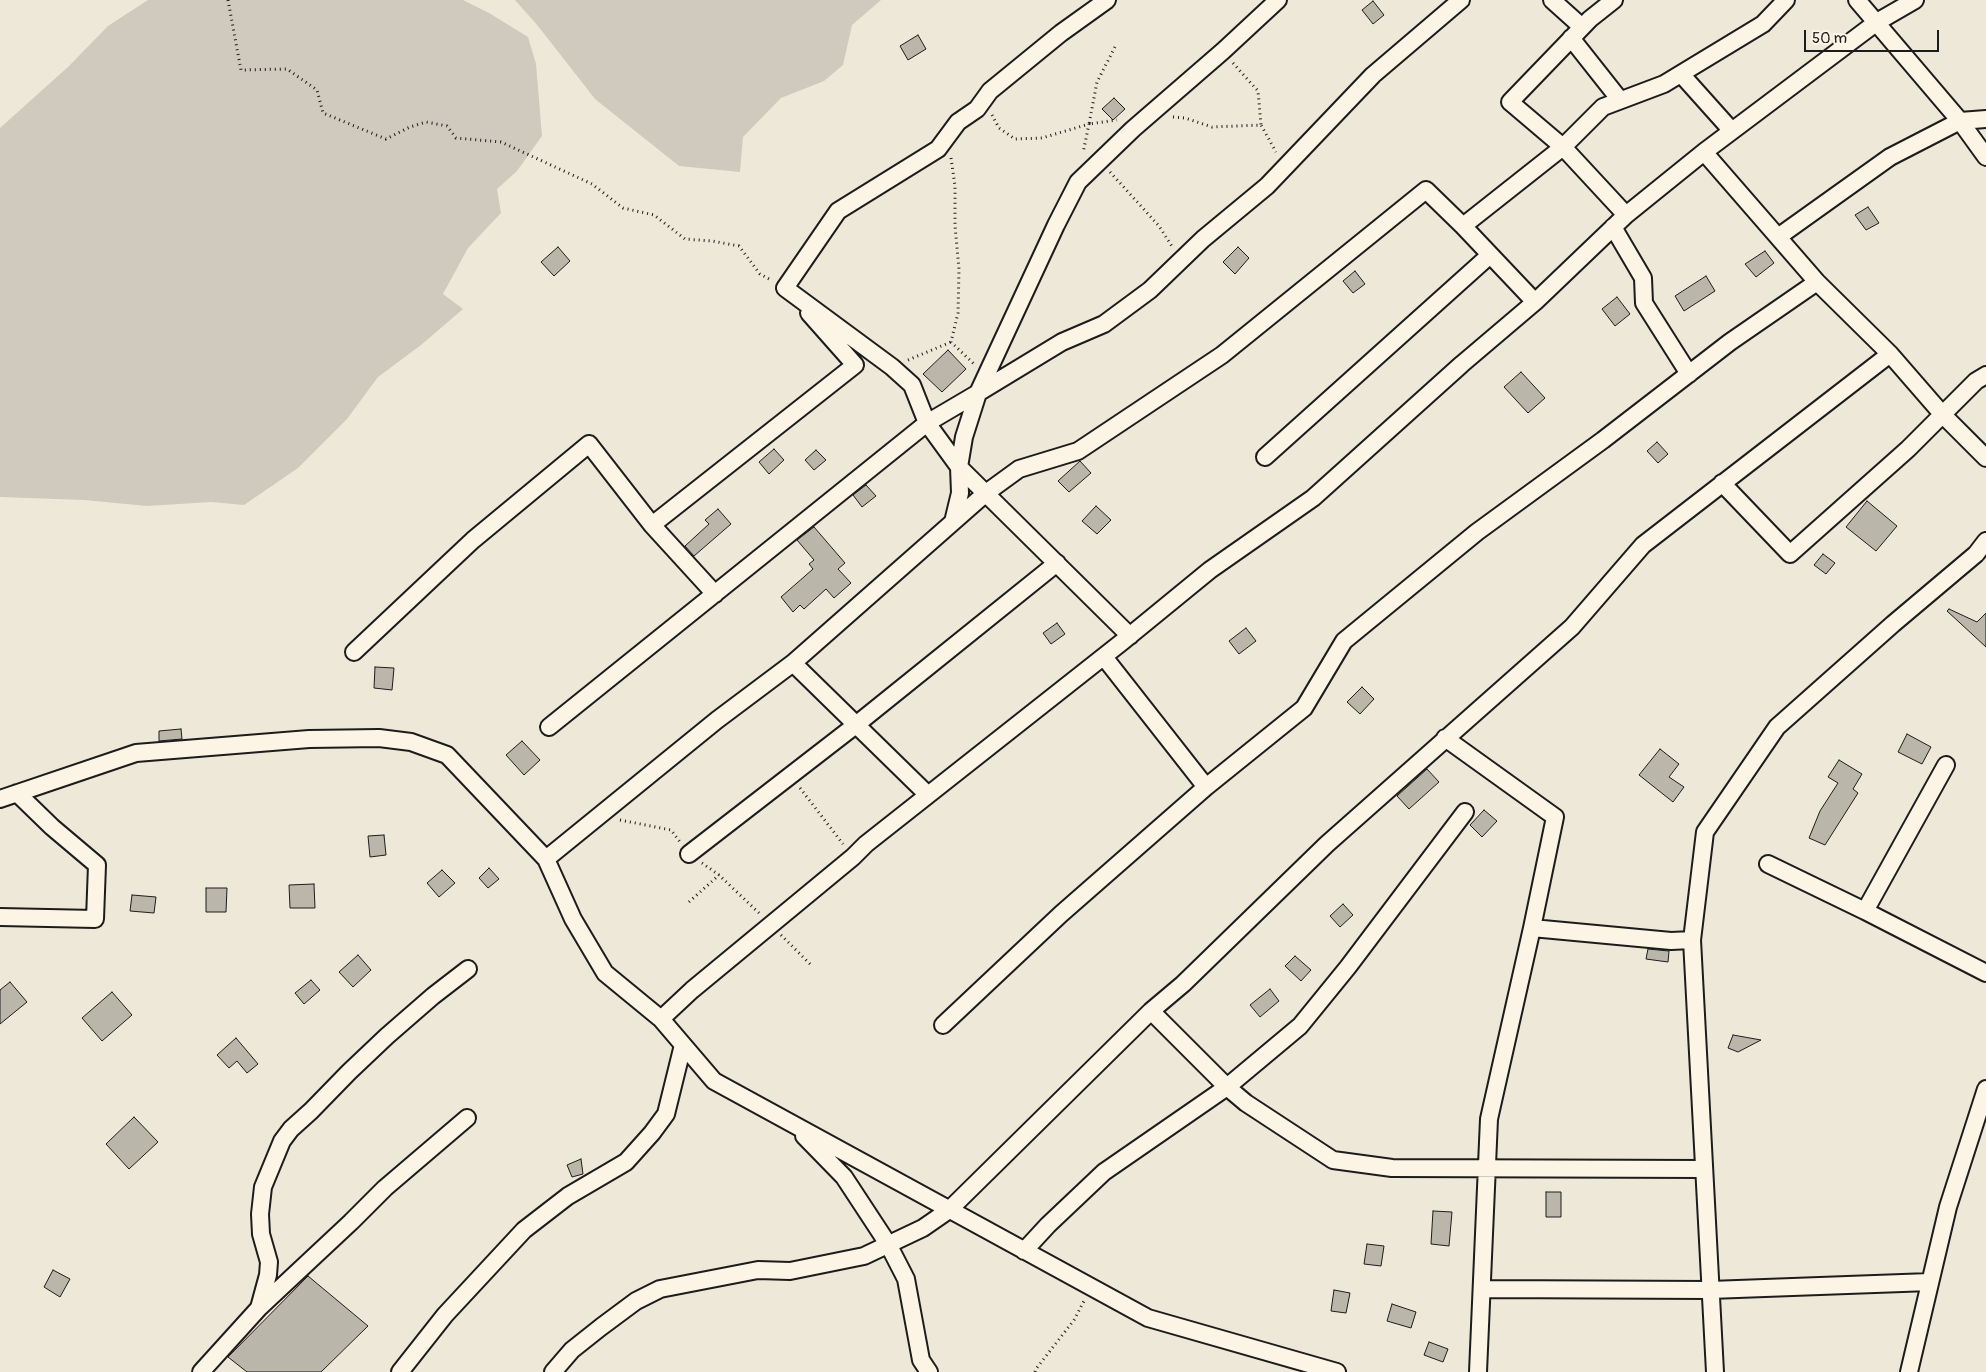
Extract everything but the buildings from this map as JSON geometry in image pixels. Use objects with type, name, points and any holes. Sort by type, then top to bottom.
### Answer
[{"type":"street","points":[[785,288],[838,211],[938,149],[958,122],[977,109],[990,91],[1107,0]]},
{"type":"street","points":[[953,522],[960,493],[959,467],[964,437],[978,393],[1078,182],[1150,114],[1223,51],[1278,0]]},
{"type":"street","points":[[549,727],[927,423],[1062,342],[1104,324],[1150,290],[1203,239],[1267,186],[1373,75],[1461,0]]},
{"type":"street","points":[[1552,0],[1576,32],[1620,100]]},
{"type":"street","points":[[1614,0],[1576,32],[1510,102],[1563,147],[1626,215]]},
{"type":"street","points":[[1463,226],[1563,147],[1603,107],[1664,84],[1763,24],[1786,0]]},
{"type":"street","points":[[1857,0],[1960,121],[1986,157]]},
{"type":"street","points":[[661,1019],[692,990],[772,925],[866,844],[1104,657],[1210,570],[1312,498],[1462,364],[1535,302],[1626,215],[1704,152],[1877,22],[1915,0]]},
{"type":"street","points":[[1681,74],[1732,131]]},
{"type":"street","points":[[1778,237],[1890,157],[1960,121],[1986,119]]},
{"type":"street","points":[[1704,152],[1817,282],[1890,354],[1943,415],[1986,458]]},
{"type":"street","points":[[546,860],[717,720],[793,663],[986,493],[1020,469],[1078,451],[1222,356],[1426,190],[1535,302]]},
{"type":"street","points":[[1613,227],[1643,278],[1644,303],[1690,374]]},
{"type":"street","points":[[1265,457],[1490,255]]},
{"type":"street","points":[[943,1025],[1061,914],[1206,787],[1304,708],[1344,641],[1477,532],[1603,440],[1730,342],[1817,282]]},
{"type":"street","points":[[785,288],[892,367],[912,385],[927,423],[959,467],[1130,636]]},
{"type":"street","points":[[652,525],[855,364],[785,288]]},
{"type":"street","points":[[553,1372],[572,1350],[601,1327],[636,1301],[660,1289],[758,1270],[790,1271],[864,1256],[923,1228],[949,1210],[1151,1011],[1183,984],[1327,844],[1572,627],[1643,545],[1890,354]]},
{"type":"street","points":[[1722,483],[1790,554],[1908,449],[1976,381],[1986,375]]},
{"type":"street","points":[[354,652],[474,540],[589,444],[652,525],[715,594]]},
{"type":"street","points":[[1715,1372],[1692,940],[1705,832],[1777,727],[1893,624],[1976,554],[1986,541]]},
{"type":"street","points":[[689,854],[858,724],[1058,563]]},
{"type":"street","points":[[1104,657],[1206,787]]},
{"type":"street","points":[[793,663],[858,724],[928,795]]},
{"type":"street","points":[[0,799],[136,753],[309,739],[379,738],[411,742],[448,755],[546,860],[573,919],[605,973],[661,1019],[714,1081],[1148,1318],[1337,1372]]},
{"type":"street","points":[[1445,738],[1555,817],[1532,928],[1488,1119],[1483,1289],[1478,1372]]},
{"type":"street","points":[[1864,911],[1946,765]]},
{"type":"street","points":[[0,917],[95,919],[97,866],[52,827],[17,793]]},
{"type":"street","points":[[1024,1251],[1048,1225],[1104,1172],[1227,1087],[1300,1026],[1348,967],[1464,812]]},
{"type":"street","points":[[1768,864],[1986,973]]},
{"type":"street","points":[[1532,928],[1671,941],[1692,940]]},
{"type":"street","points":[[259,1308],[268,1275],[269,1262],[261,1234],[260,1214],[263,1187],[282,1141],[291,1129],[380,1042],[433,996],[468,969]]},
{"type":"street","points":[[1151,1011],[1227,1087],[1246,1103],[1333,1160],[1392,1168],[1704,1169]]},
{"type":"street","points":[[400,1372],[445,1314],[524,1230],[568,1196],[626,1162],[652,1133],[666,1114],[683,1045]]},
{"type":"street","points":[[1909,1372],[1948,1206],[1986,1089]]},
{"type":"street","points":[[201,1372],[259,1308],[385,1188],[467,1118]]},
{"type":"street","points":[[792,1124],[844,1176],[888,1244],[906,1280],[921,1360],[930,1372]]},
{"type":"street","points":[[1483,1289],[1710,1290],[1930,1282]]},
{"type":"path","points":[[228,0],[241,70],[287,70],[317,90],[323,113],[386,139],[410,127],[426,122],[447,126],[456,138],[501,142],[592,184],[623,208],[654,215],[685,239],[739,246],[760,274],[785,288]]},
{"type":"path","points":[[1089,124],[1097,82],[1115,47]]},
{"type":"path","points":[[1223,51],[1258,91],[1261,125],[1285,168]]},
{"type":"path","points":[[982,101],[990,110],[999,128],[1016,139],[1042,138],[1089,124],[1150,114],[1185,118],[1212,127],[1261,125]]},
{"type":"path","points":[[948,135],[955,186],[954,226],[959,269],[958,313],[952,342]]},
{"type":"path","points":[[1099,161],[1159,226],[1181,260]]},
{"type":"path","points":[[892,367],[952,342]]},
{"type":"path","points":[[952,342],[986,376]]},
{"type":"path","points":[[790,775],[853,857]]},
{"type":"path","points":[[597,818],[632,821],[670,830],[689,854],[719,875],[812,966]]},
{"type":"path","points":[[689,902],[719,875]]},
{"type":"path","points":[[1035,1372],[1036,1368],[1074,1320],[1090,1287]]},
{"type":"shaded area","points":[[148,0],[463,0],[489,13],[528,37],[536,64],[542,136],[517,171],[497,189],[501,213],[468,248],[443,294],[463,309],[421,345],[378,377],[347,419],[298,468],[244,505],[211,502],[147,506],[84,500],[0,497],[0,128],[68,67],[108,26]]},
{"type":"shaded area","points":[[515,0],[881,0],[852,25],[843,65],[824,81],[781,98],[743,137],[740,172],[679,166],[595,99],[538,26]]}]
